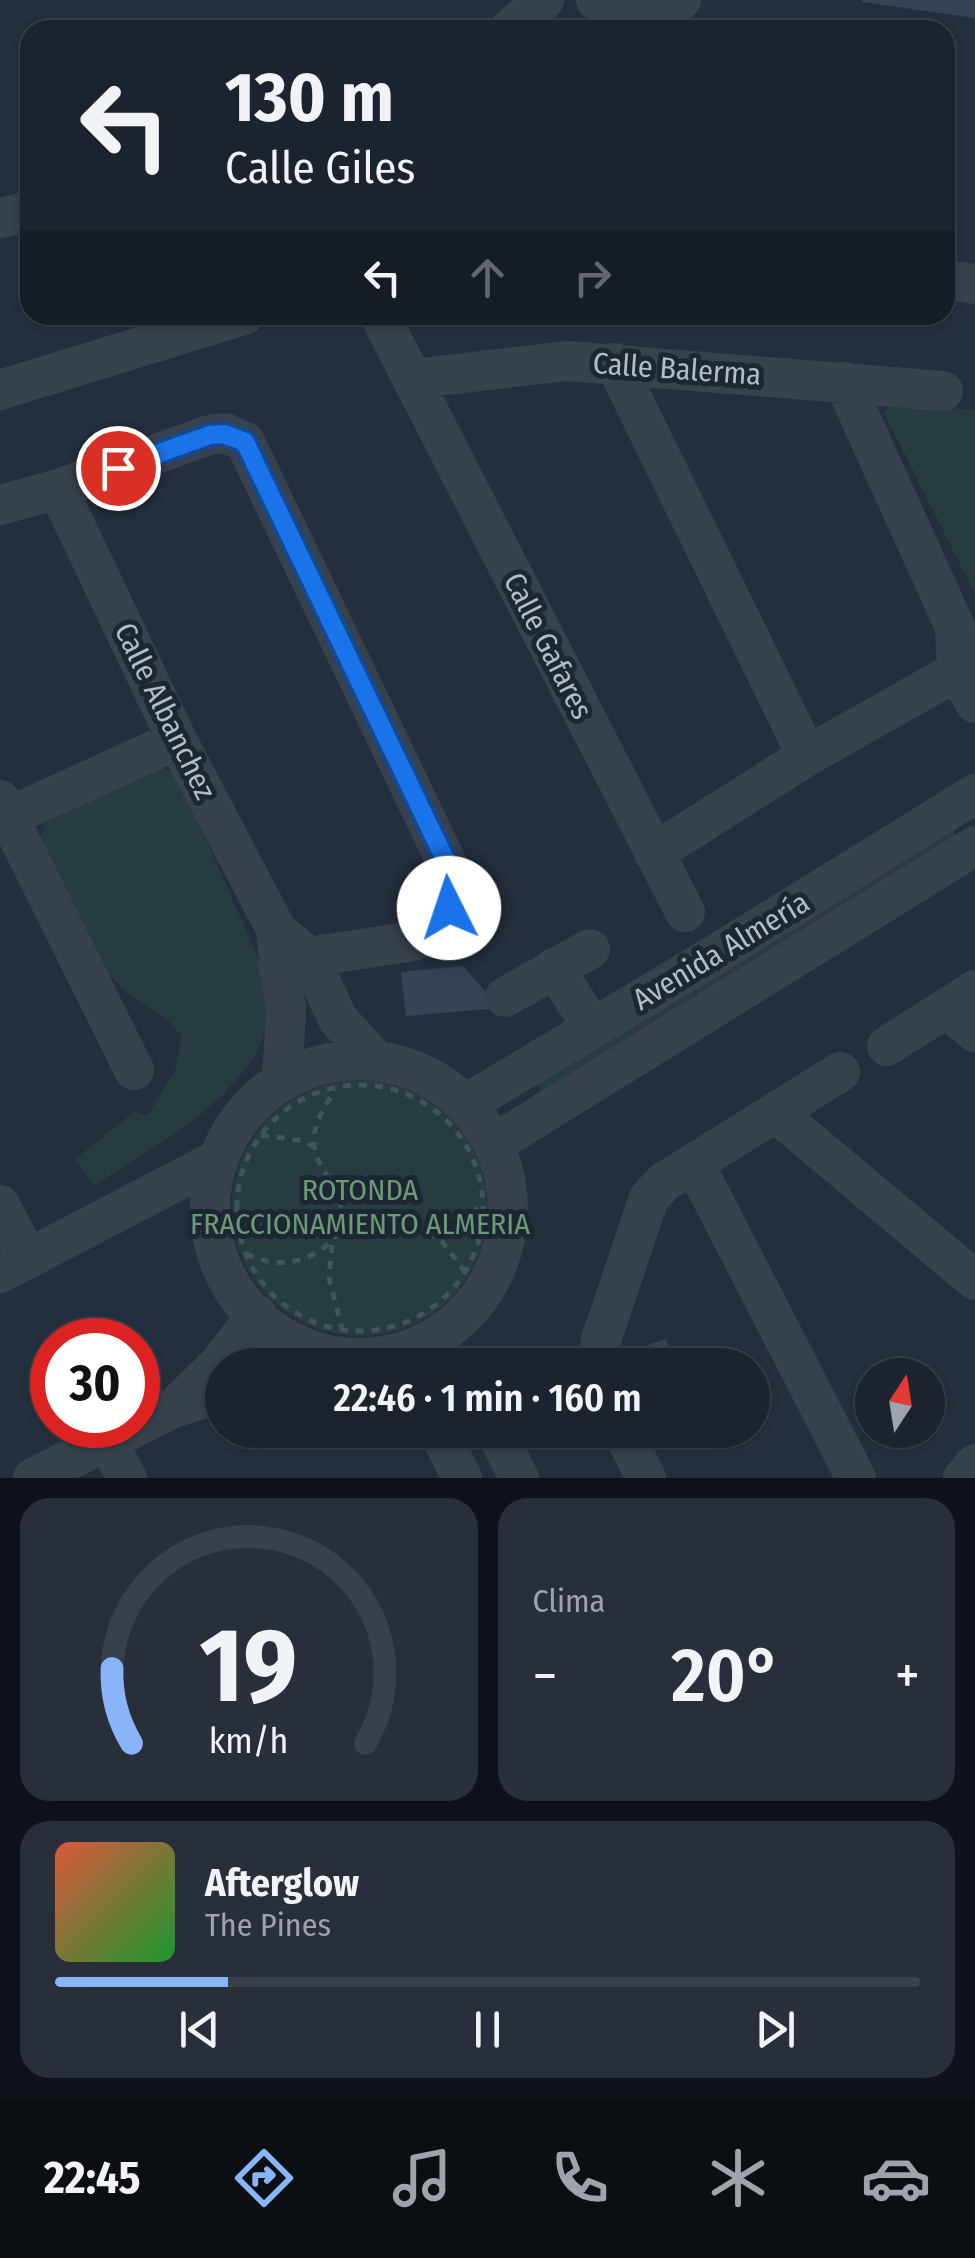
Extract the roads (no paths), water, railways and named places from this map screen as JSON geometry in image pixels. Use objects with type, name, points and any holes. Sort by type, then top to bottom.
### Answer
[{"type":"street","points":[[521,20],[544,0]]},
{"type":"street","points":[[596,0],[654,6],[681,0]]},
{"type":"street","points":[[0,390],[211,325]]},
{"type":"street","name":"Calle Gafares","points":[[385,325],[685,912]]},
{"type":"street","name":"Calle Balerma","points":[[412,379],[567,360],[942,391]]},
{"type":"street","points":[[615,363],[807,756]]},
{"type":"street","points":[[654,853],[967,661],[844,382]]},
{"type":"street","points":[[0,505],[58,489],[210,435],[236,436],[252,454],[454,878],[449,908],[430,935],[414,941],[288,952]]},
{"type":"street","name":"Calle Albanchez","points":[[58,489],[176,740],[288,952],[338,1019],[375,1060]]},
{"type":"street","points":[[134,1070],[4,808],[176,740]]},
{"type":"street","points":[[964,801],[975,844]]},
{"type":"street","name":"Avenida Almería","points":[[466,1104],[964,801]]},
{"type":"street","name":"Avenida Almería","points":[[494,1144],[975,844]]},
{"type":"street","points":[[505,996],[590,949]]},
{"type":"street","name":"Calle Albanchez","points":[[282,1080],[288,952]]},
{"type":"street","points":[[554,968],[594,1028]]},
{"type":"street","points":[[887,1046],[966,1010]]},
{"type":"street","points":[[284,1348],[275,1332],[240,1299],[217,1256],[209,1208],[217,1160],[242,1114],[282,1080],[312,1066],[343,1060],[375,1060],[408,1068],[440,1082],[466,1104],[494,1144],[508,1194],[504,1247],[454,1348]]},
{"type":"street","points":[[599,1348],[643,1208],[664,1182],[840,1072]]},
{"type":"street","points":[[776,1114],[975,1280]]},
{"type":"street","points":[[0,1206],[14,1266],[217,1160]]},
{"type":"street","points":[[694,1163],[856,1478]]},
{"type":"street","points":[[173,1408],[218,1365],[257,1316]]},
{"type":"street","points":[[160,1414],[205,1398]]},
{"type":"street","points":[[33,1478],[92,1448]]},
{"type":"street","points":[[110,1448],[127,1478]]},
{"type":"street","points":[[447,1448],[462,1478]]},
{"type":"street","points":[[503,1448],[518,1478]]},
{"type":"street","points":[[631,1448],[646,1478]]},
{"type":"street","points":[[963,1478],[975,1464]]},
{"type":"park label","name":"ROTONDA FRACCIONAMIENTO ALMERIA","points":[[360,1207]]}]
